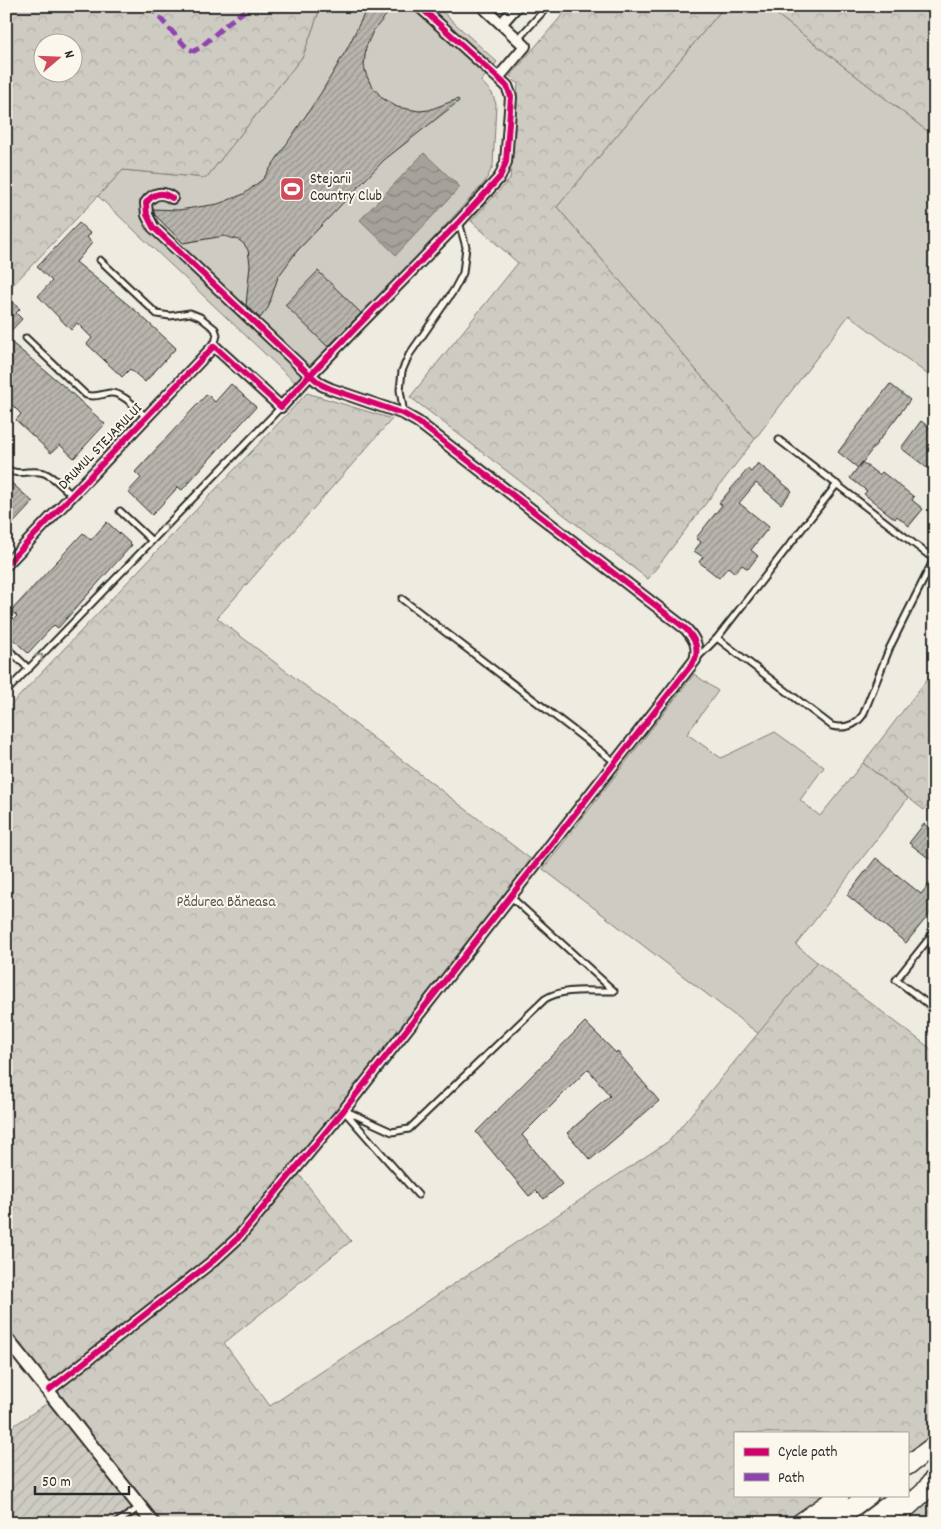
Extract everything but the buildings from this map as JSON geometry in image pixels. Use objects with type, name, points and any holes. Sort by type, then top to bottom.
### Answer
[{"type":"highway","points":[[908,1458],[934,1445]]},
{"type":"highway","points":[[908,1465],[934,1445]]},
{"type":"highway","points":[[908,1490],[935,1470]]},
{"type":"highway","points":[[877,1520],[924,1492],[935,1477]]},
{"type":"highway","points":[[800,1523],[839,1496]]},
{"type":"highway","points":[[877,1520],[901,1496]]},
{"type":"highway","points":[[831,1523],[867,1497]]},
{"type":"street","points":[[214,346],[281,408],[310,375],[500,176],[506,162],[511,97],[507,86],[419,6]]},
{"type":"street","points":[[482,6],[525,46],[498,78]]},
{"type":"street","points":[[501,24],[517,6]]},
{"type":"street","points":[[48,1390],[226,1250],[238,1238],[344,1110],[511,897],[695,660],[698,650],[696,642],[686,629],[418,422],[404,414],[331,389],[322,385],[310,375],[149,222],[146,203],[150,198],[160,193],[167,194],[172,198]]},
{"type":"street","name":"DRUMUL STEJARULUI","points":[[6,565],[214,346]]},
{"type":"street","points":[[8,1344],[48,1390],[153,1523]]},
{"type":"lane","points":[[518,39],[548,6]]},
{"type":"lane","points":[[404,414],[400,390],[402,371],[410,355],[454,290],[463,273],[466,247],[458,222]]},
{"type":"lane","points":[[100,260],[157,314],[170,316],[190,313],[200,317],[215,330],[217,335],[214,346]]},
{"type":"lane","points":[[26,338],[86,395],[117,394],[146,418]]},
{"type":"lane","points":[[6,692],[281,408]]},
{"type":"lane","points":[[717,638],[832,726],[847,727],[857,722],[863,715],[890,647],[934,560],[779,440]]},
{"type":"lane","points":[[6,468],[16,473],[42,472],[52,478],[72,496]]},
{"type":"lane","points":[[695,660],[717,638],[837,484]]},
{"type":"lane","points":[[120,511],[152,541]]},
{"type":"lane","points":[[402,599],[615,763]]},
{"type":"lane","points":[[6,647],[28,669]]},
{"type":"lane","points":[[344,1110],[392,1132],[409,1129],[545,999],[554,994],[566,992],[614,991],[511,897]]},
{"type":"lane","points":[[935,931],[896,980],[935,1009]]},
{"type":"lane","points":[[344,1110],[418,1195]]},
{"type":"lane","points":[[116,1523],[140,1506]]},
{"type":"green space","points":[[6,6],[321,6],[303,56],[206,178],[123,170],[6,292]]},
{"type":"green space","name":"Stejarii Country Club","points":[[321,6],[436,6],[497,62],[481,81],[492,93],[496,104],[493,166],[485,182],[299,386],[98,196],[123,170],[206,178],[303,56]]},
{"type":"green space","points":[[570,6],[725,6],[557,207],[755,439],[648,579],[410,397],[518,263],[471,221],[510,179],[518,84],[510,76]]},
{"type":"green space","points":[[725,6],[766,6],[935,137],[935,380],[849,315],[755,439],[557,207]]},
{"type":"green space","points":[[766,6],[935,6],[935,137]]},
{"type":"green space","name":"Pădurea Băneasa","points":[[307,393],[392,419],[217,618],[537,864],[295,1169],[351,1241],[224,1343],[270,1406],[669,1141],[817,962],[935,1052],[935,1445],[908,1458],[908,1432],[734,1432],[734,1496],[839,1496],[800,1523],[153,1523],[6,1338],[6,710]]},
{"type":"green space","points":[[935,669],[935,797],[924,810],[863,763]]},
{"type":"green space","points":[[694,674],[718,691],[687,734],[721,758],[775,732],[824,767],[800,800],[820,816],[863,763],[908,798],[796,945],[817,962],[759,1034],[543,869]]},
{"type":"green space","points":[[55,1398],[153,1523],[6,1523],[6,1431]]},
{"type":"green space","points":[[935,1477],[935,1523],[890,1523]]},
{"type":"water","points":[[424,153],[460,187],[396,255],[360,220]]},
{"type":"marked path","points":[[149,6],[187,48],[194,51],[251,6]]},
{"type":"cycle path","points":[[6,565],[214,346],[281,407],[500,177],[506,162],[511,97],[507,86],[419,6]]},
{"type":"cycle path","points":[[49,1390],[213,1261],[238,1238],[344,1110],[695,660],[697,651],[692,636],[686,629],[418,422],[404,414],[331,389],[322,385],[310,375],[153,227],[147,215],[146,203],[158,194],[165,194],[172,198]]},
{"type":"place","name":"Stejarii Country Club","points":[[292,189]]}]
